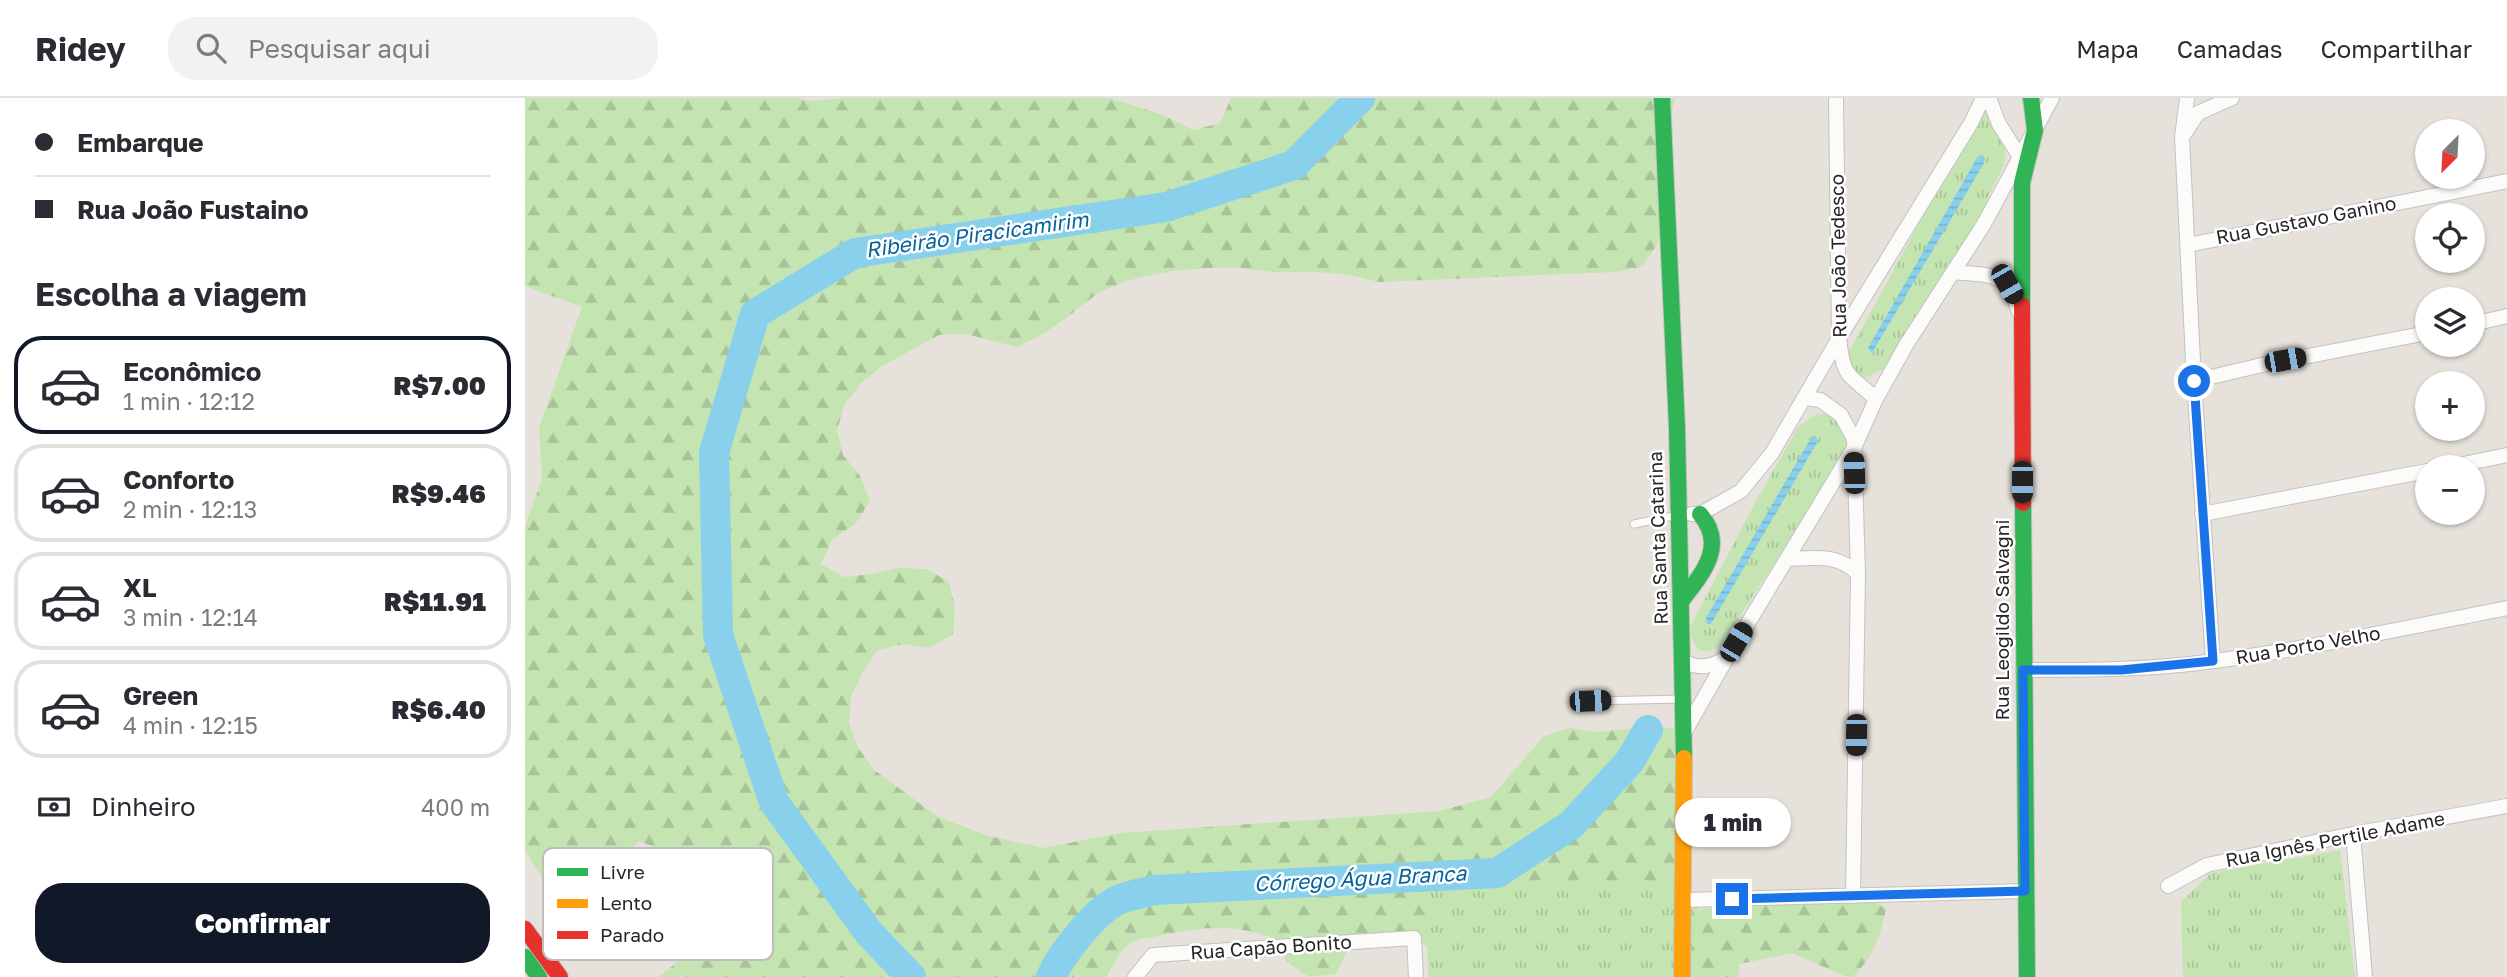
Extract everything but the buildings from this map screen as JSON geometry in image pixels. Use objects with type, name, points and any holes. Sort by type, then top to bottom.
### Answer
[{"type":"street","name":"Rua Santa Catarina","points":[[1662,98],[1682,600],[1682,977]]},
{"type":"street","name":"Rua João Tedesco","points":[[1836,98],[1839,338],[1846,373],[1876,399]]},
{"type":"street","points":[[1678,514],[1700,514],[1741,491],[1772,453],[1971,123],[1983,98]]},
{"type":"street","points":[[1989,98],[1999,124],[2020,157]]},
{"type":"street","name":"Rua Leogildo Salvagni","points":[[2027,977],[2022,183],[2035,130],[2031,98]]},
{"type":"street","points":[[1684,734],[1854,448],[1876,399],[1906,345],[1984,224],[2052,98]]},
{"type":"street","points":[[2187,98],[2182,137],[2194,381],[2213,661]]},
{"type":"street","points":[[2182,137],[2198,113],[2232,98]]},
{"type":"street","name":"Rua Gustavo Ganino","points":[[2188,245],[2507,181]]},
{"type":"street","points":[[1953,272],[1994,276],[2007,284],[2022,321]]},
{"type":"street","points":[[2485,321],[2507,316]]},
{"type":"street","points":[[2194,381],[2415,335]]},
{"type":"street","points":[[1805,398],[1820,400],[1841,415],[1854,439],[1858,573],[1853,896]]},
{"type":"street","points":[[2485,460],[2507,455]]},
{"type":"street","points":[[2202,514],[2415,473]]},
{"type":"street","points":[[1682,600],[1711,556],[1712,531],[1709,521],[1700,514]]},
{"type":"street","points":[[1787,559],[1832,559],[1845,563],[1858,573]]},
{"type":"street","name":"Rua Porto Velho","points":[[2023,670],[2121,670],[2213,661],[2507,608]]},
{"type":"street","points":[[1683,661],[1692,666],[1707,666],[1728,656]]},
{"type":"street","name":"Rua Ignês Pertile Adame","points":[[2168,886],[2207,865],[2353,834],[2507,806]]},
{"type":"street","points":[[2353,834],[2365,977]]},
{"type":"street","points":[[1683,900],[2025,891]]},
{"type":"street","points":[[525,929],[543,954]]},
{"type":"street","name":"Rua Capão Bonito","points":[[1136,975],[1153,954],[1414,938],[1416,977]]},
{"type":"street","points":[[525,957],[539,977]]},
{"type":"street","points":[[548,960],[560,977]]},
{"type":"lane","points":[[1634,523],[1678,514]]},
{"type":"lane","points":[[1590,701],[1683,698]]},
{"type":"green space","points":[[525,98],[797,98],[808,101],[845,98],[1110,98],[1163,115],[1194,130],[1220,123],[1231,98],[1675,98],[1667,138],[1664,220],[1657,245],[1642,267],[1616,272],[1378,282],[1315,272],[1272,272],[1239,268],[1172,271],[1137,278],[1107,289],[1049,330],[1017,347],[966,334],[939,335],[882,366],[861,383],[844,405],[837,431],[843,455],[860,476],[870,501],[856,523],[832,540],[821,564],[844,577],[896,568],[927,569],[949,582],[955,607],[953,634],[929,648],[903,644],[878,650],[862,673],[851,697],[849,722],[857,746],[873,769],[938,817],[989,836],[1043,848],[1120,833],[1439,811],[1491,797],[1544,736],[1570,728],[1597,732],[1650,726],[1675,729],[1688,887],[1699,910],[1809,891],[1865,895],[1886,909],[1871,954],[1853,977],[1847,977],[1792,953],[1739,964],[1739,977],[1450,977],[1443,958],[1421,943],[1369,937],[1348,950],[1336,974],[1309,977],[1287,962],[1275,939],[1245,931],[1217,928],[1189,930],[1135,941],[1121,953],[1107,977],[658,977],[680,960],[773,960],[773,848],[656,848],[640,841],[633,848],[543,848],[543,878],[525,851],[525,527],[542,479],[539,428],[582,307],[525,286]]},
{"type":"green space","points":[[1984,110],[1996,127],[2005,151],[2001,170],[1983,211],[1884,369],[1858,381],[1844,361],[1974,123]]},
{"type":"green space","points":[[1825,413],[1836,419],[1850,438],[1841,461],[1723,642],[1711,650],[1701,650],[1693,642],[1690,627],[1799,426],[1815,415]]},
{"type":"green space","points":[[2340,850],[2355,977],[2183,977],[2181,902],[2211,873]]},
{"type":"green space","points":[[1676,886],[1671,977],[1428,977],[1426,888]]},
{"type":"water","points":[[1981,155],[1985,158],[1983,165],[1872,353],[1868,348]]},
{"type":"water","points":[[1812,436],[1818,441],[1711,624],[1707,624],[1706,618]]},
{"type":"waterway","name":"Ribeirão Piracicamirim","points":[[911,977],[869,933],[774,802],[718,635],[714,453],[755,314],[855,253],[1166,207],[1294,165],[1360,98]]},
{"type":"waterway","name":"Córrego Água Branca","points":[[1051,977],[1071,945],[1099,913],[1118,900],[1137,894],[1155,890],[1497,873],[1571,825],[1630,761],[1648,730]]},
{"type":"traffic: fast","points":[[1662,98],[1677,428],[1684,758]]},
{"type":"traffic: fast","points":[[2022,305],[2022,183],[2035,130],[2031,98]]},
{"type":"traffic: fast","points":[[2023,503],[2027,977]]},
{"type":"traffic: fast","points":[[1682,600],[1704,569],[1712,548],[1708,525],[1700,514]]},
{"type":"traffic: fast","points":[[525,957],[539,977]]},
{"type":"traffic: slow","points":[[1682,977],[1684,758]]},
{"type":"traffic: jam","points":[[2022,305],[2023,503]]},
{"type":"traffic: jam","points":[[525,929],[543,954]]},
{"type":"traffic: jam","points":[[548,960],[560,977]]},
{"type":"route","points":[[1732,899],[2025,891],[2023,670],[2121,670],[2213,661],[2194,381]]}]
